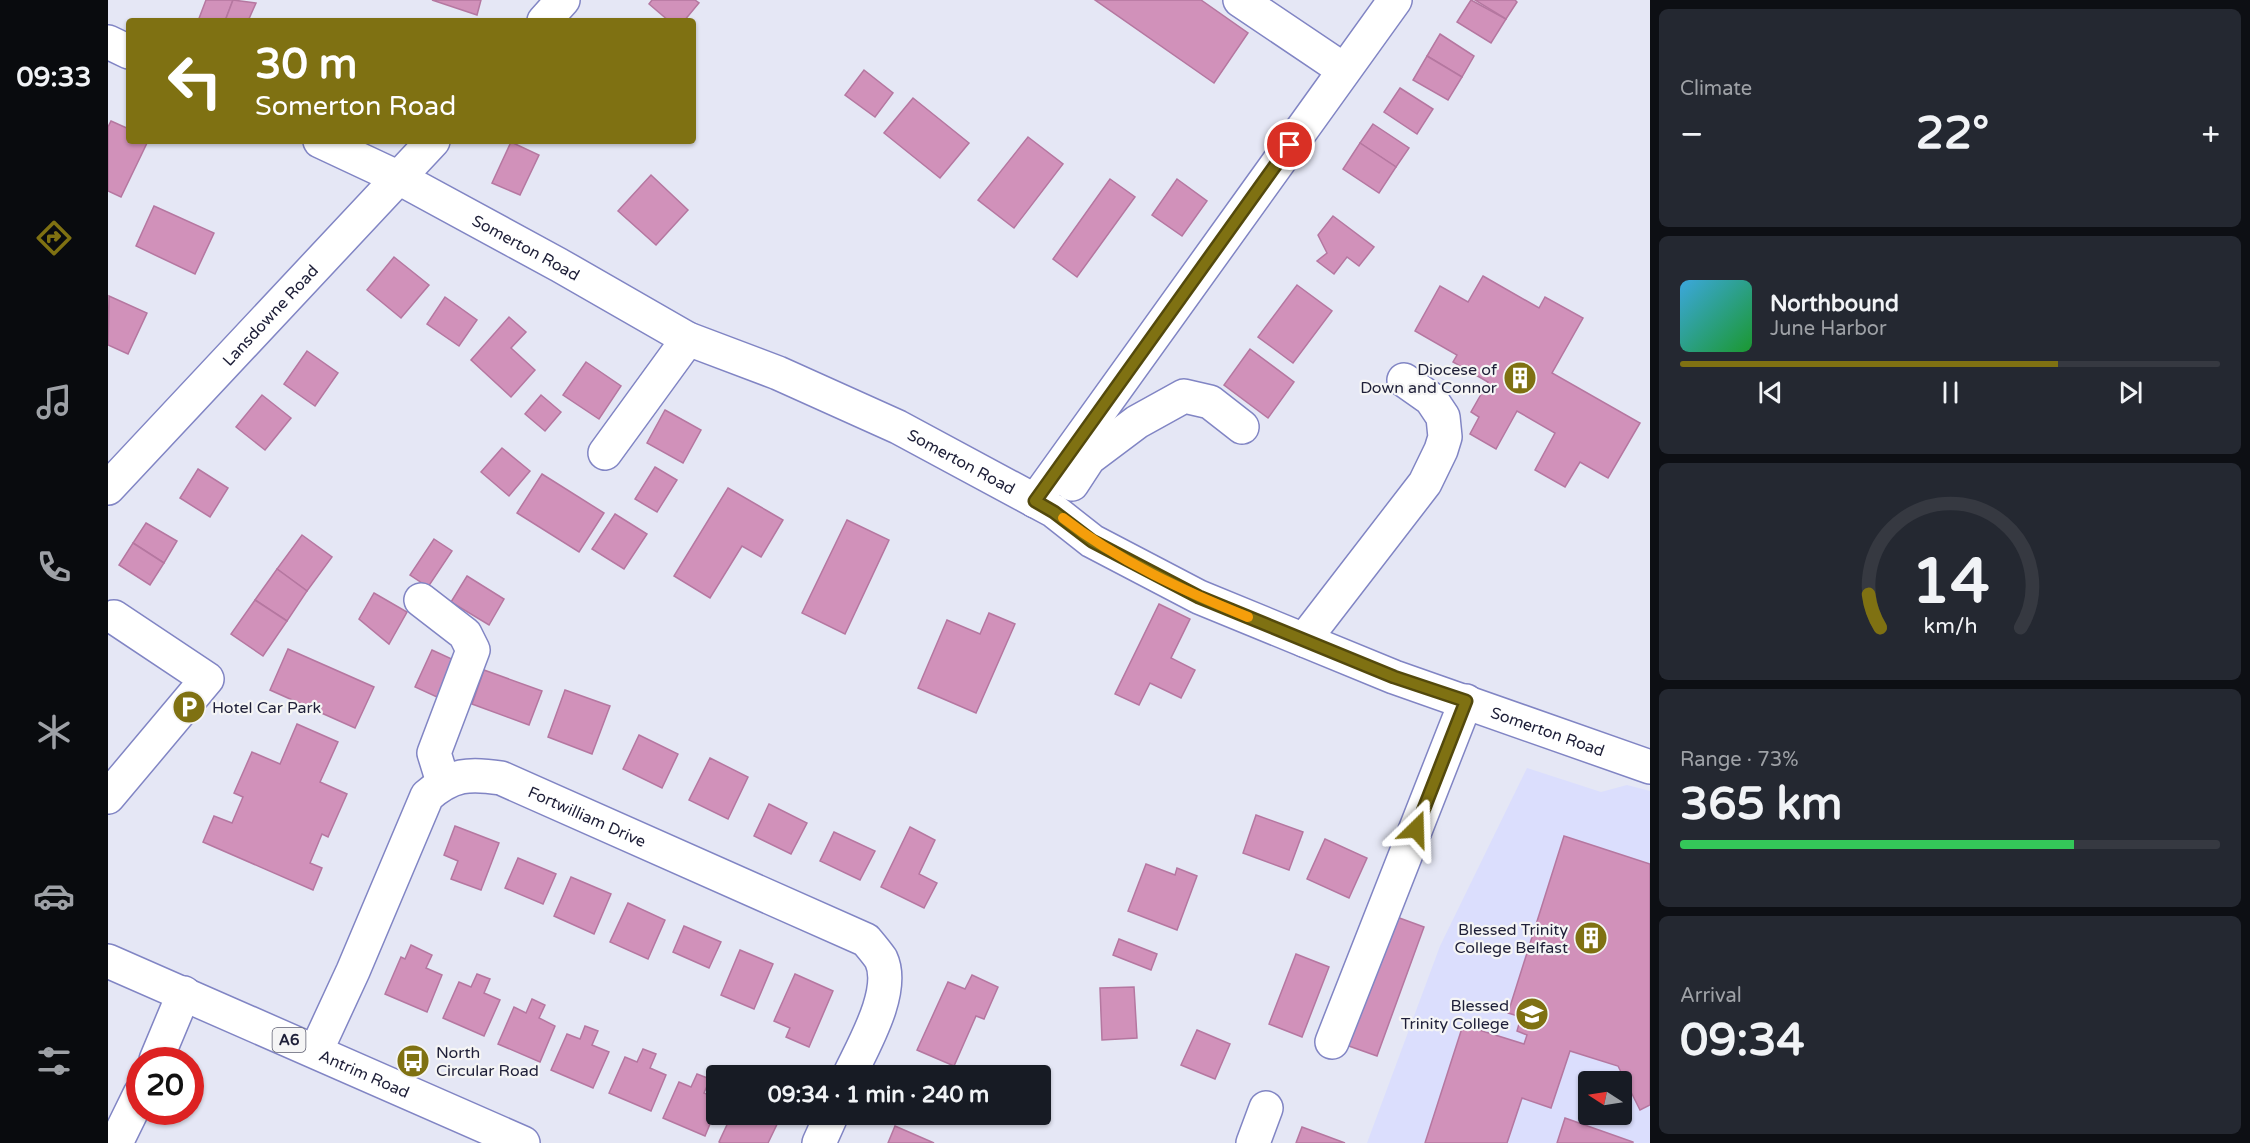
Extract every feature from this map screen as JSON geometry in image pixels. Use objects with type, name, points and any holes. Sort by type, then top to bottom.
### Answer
[{"type":"main road","points":[[547,18],[563,0]]},
{"type":"main road","points":[[1240,0],[1344,70]]},
{"type":"main road","points":[[1044,506],[1344,70],[1395,0]]},
{"type":"main road","points":[[108,42],[126,51]]},
{"type":"main road","name":"Somerton Road","points":[[326,144],[399,178],[560,265],[688,339],[778,373],[898,427],[1044,506],[1092,541],[1199,597],[1394,677],[1650,767]]},
{"type":"main road","name":"Lansdowne Road","points":[[108,488],[430,144]]},
{"type":"main road","points":[[605,453],[688,339]]},
{"type":"main road","points":[[1304,640],[1425,483],[1441,450],[1445,437],[1443,417],[1431,399],[1404,380]]},
{"type":"main road","points":[[1044,506],[1089,458],[1137,422],[1184,396],[1210,402],[1242,426]]},
{"type":"main road","points":[[316,1051],[353,971],[427,796],[443,782],[434,753],[473,650],[465,634],[421,600]]},
{"type":"main road","points":[[108,797],[207,680],[114,617]]},
{"type":"main road","points":[[1332,1042],[1466,701]]},
{"type":"main road","name":"Fortwilliam Drive","points":[[443,782],[465,775],[501,778],[866,940],[881,959],[885,975],[880,1006],[854,1065]]},
{"type":"main road","name":"Antrim Road","points":[[108,961],[523,1143]]},
{"type":"main road","points":[[161,1047],[184,993]]},
{"type":"main road","points":[[1253,1143],[1266,1108]]},
{"type":"main road","points":[[116,1143],[126,1123]]},
{"type":"main road","points":[[819,1143],[827,1125]]},
{"type":"shaded area","name":"Blessed Trinity College","points":[[1527,768],[1601,792],[1627,785],[1650,791],[1650,1143],[1367,1143],[1440,946]]},
{"type":"building","points":[[206,0],[233,0],[226,18],[199,18]]},
{"type":"building","points":[[233,0],[256,3],[249,18],[226,18]]},
{"type":"building","points":[[432,0],[481,0],[477,15]]},
{"type":"building","points":[[652,0],[695,0],[699,3],[686,18],[665,18],[649,4]]},
{"type":"building","points":[[1095,0],[1201,0],[1248,33],[1214,83]]},
{"type":"building","points":[[1471,0],[1506,19],[1491,43],[1457,22]]},
{"type":"building","points":[[1475,0],[1515,0],[1517,2],[1506,19]]},
{"type":"building","points":[[1440,34],[1474,56],[1462,77],[1427,56]]},
{"type":"building","points":[[1427,56],[1462,77],[1448,100],[1413,80]]},
{"type":"building","points":[[864,70],[893,93],[875,117],[845,95]]},
{"type":"building","points":[[1400,88],[1433,109],[1417,134],[1384,112]]},
{"type":"building","points":[[913,98],[969,143],[940,178],[884,133]]},
{"type":"building","points":[[111,121],[126,128],[126,144],[147,144],[121,197],[108,191],[108,127]]},
{"type":"building","points":[[1373,124],[1409,148],[1396,167],[1360,143]]},
{"type":"building","points":[[1028,137],[1063,164],[1014,228],[978,200]]},
{"type":"building","points":[[1360,143],[1396,167],[1379,193],[1343,169]]},
{"type":"building","points":[[510,144],[515,144],[539,155],[520,195],[492,183]]},
{"type":"building","points":[[651,175],[688,210],[656,245],[618,211]]},
{"type":"building","points":[[1110,179],[1135,197],[1077,277],[1053,259]]},
{"type":"building","points":[[1177,179],[1207,201],[1182,236],[1152,215]]},
{"type":"building","points":[[154,206],[214,233],[195,274],[136,246]]},
{"type":"building","points":[[1333,216],[1374,247],[1359,266],[1347,257],[1334,274],[1317,261],[1327,253],[1318,235]]},
{"type":"building","points":[[394,257],[429,285],[401,318],[367,290]]},
{"type":"building","name":"Diocese of Down and Connor","points":[[1483,276],[1539,308],[1545,297],[1583,318],[1552,373],[1640,423],[1608,478],[1580,462],[1565,487],[1535,470],[1555,433],[1517,411],[1496,449],[1470,434],[1479,417],[1471,412],[1488,382],[1453,362],[1457,355],[1415,331],[1440,286],[1468,302]]},
{"type":"building","points":[[1297,285],[1332,311],[1293,363],[1258,337]]},
{"type":"building","points":[[109,296],[147,313],[128,354],[108,345]]},
{"type":"building","points":[[445,297],[477,320],[459,346],[427,324]]},
{"type":"building","points":[[509,317],[526,332],[511,348],[535,370],[511,397],[471,360]]},
{"type":"building","points":[[1250,349],[1294,382],[1268,418],[1224,385]]},
{"type":"building","points":[[307,351],[338,373],[315,406],[284,384]]},
{"type":"building","points":[[586,362],[621,386],[599,419],[563,395]]},
{"type":"building","points":[[262,395],[291,418],[265,450],[236,427]]},
{"type":"building","points":[[541,395],[561,412],[545,431],[525,414]]},
{"type":"building","points":[[665,410],[701,430],[683,463],[647,443]]},
{"type":"building","points":[[502,448],[530,471],[509,496],[481,472]]},
{"type":"building","points":[[655,467],[677,480],[657,512],[635,499]]},
{"type":"building","points":[[198,469],[228,488],[210,517],[180,498]]},
{"type":"building","points":[[542,474],[604,513],[579,552],[517,513]]},
{"type":"building","points":[[728,488],[783,520],[761,557],[742,546],[710,598],[674,576]]},
{"type":"building","points":[[615,514],[647,534],[624,569],[592,549]]},
{"type":"building","points":[[847,520],[889,540],[845,634],[802,613]]},
{"type":"building","points":[[146,523],[177,541],[164,563],[133,543]]},
{"type":"building","points":[[302,535],[332,557],[307,591],[277,569]]},
{"type":"building","points":[[434,539],[452,551],[428,587],[410,575]]},
{"type":"building","points":[[133,543],[164,563],[150,585],[119,565]]},
{"type":"building","points":[[277,569],[307,591],[287,621],[255,600]]},
{"type":"building","points":[[467,576],[504,599],[489,625],[451,602]]},
{"type":"building","points":[[374,593],[407,612],[389,644],[359,619]]},
{"type":"building","points":[[255,600],[287,621],[263,656],[231,634]]},
{"type":"building","points":[[1159,604],[1190,619],[1171,658],[1195,670],[1181,698],[1150,683],[1139,705],[1115,694]]},
{"type":"building","points":[[989,613],[1015,624],[976,713],[918,688],[947,620],[980,634]]},
{"type":"building","points":[[288,649],[374,687],[355,728],[270,690]]},
{"type":"building","points":[[432,650],[454,660],[437,697],[415,687]]},
{"type":"building","points":[[484,670],[542,691],[529,725],[472,704]]},
{"type":"building","points":[[565,690],[610,706],[592,754],[548,737]]},
{"type":"building","points":[[297,724],[338,742],[320,782],[347,794],[328,837],[322,834],[310,863],[322,868],[313,890],[203,842],[214,816],[232,823],[243,797],[234,793],[252,752],[280,764]]},
{"type":"building","points":[[639,735],[678,754],[662,788],[623,769]]},
{"type":"building","points":[[710,758],[748,777],[728,819],[689,800]]},
{"type":"building","points":[[769,804],[807,823],[791,854],[754,836]]},
{"type":"building","points":[[1256,815],[1303,832],[1289,870],[1243,853]]},
{"type":"building","points":[[455,826],[499,843],[481,890],[451,879],[458,861],[444,855]]},
{"type":"building","points":[[910,827],[935,840],[919,874],[937,883],[924,908],[881,887]]},
{"type":"building","points":[[834,832],[875,851],[860,880],[820,861]]},
{"type":"building","name":"Blessed Trinity College Belfast","points":[[1564,836],[1650,864],[1650,1105],[1640,1110],[1632,1094],[1632,1071],[1620,1071],[1618,1066],[1570,1051],[1551,1108],[1522,1098],[1507,1143],[1425,1143],[1463,1025],[1524,1044],[1527,1035],[1517,1031],[1521,1017],[1508,1013]]},
{"type":"building","points":[[1325,839],[1367,858],[1349,898],[1307,879]]},
{"type":"building","points":[[518,858],[556,874],[543,904],[505,888]]},
{"type":"building","points":[[1146,864],[1175,875],[1177,868],[1197,876],[1177,930],[1128,911]]},
{"type":"building","points":[[571,877],[611,894],[594,934],[554,916]]},
{"type":"building","points":[[628,903],[665,920],[648,959],[610,942]]},
{"type":"building","points":[[1394,916],[1424,927],[1377,1056],[1346,1045]]},
{"type":"building","points":[[684,926],[721,942],[709,968],[673,952]]},
{"type":"building","points":[[1119,939],[1157,954],[1151,970],[1113,955]]},
{"type":"building","points":[[411,945],[432,955],[426,968],[442,975],[427,1012],[385,994],[401,957],[405,959]]},
{"type":"building","points":[[740,950],[773,964],[754,1009],[721,995]]},
{"type":"building","points":[[1296,954],[1329,967],[1302,1037],[1269,1024]]},
{"type":"building","points":[[477,974],[490,979],[484,993],[500,1000],[484,1036],[443,1018],[459,982],[471,987]]},
{"type":"building","points":[[795,974],[833,991],[809,1047],[786,1037],[790,1028],[774,1021]]},
{"type":"building","points":[[972,975],[998,987],[984,1019],[976,1016],[954,1065],[917,1050],[948,982],[965,989]]},
{"type":"building","points":[[1134,987],[1137,1038],[1102,1040],[1100,988]]},
{"type":"building","points":[[532,999],[545,1005],[539,1018],[555,1026],[540,1062],[498,1044],[514,1007],[526,1013]]},
{"type":"building","points":[[585,1026],[598,1031],[592,1045],[609,1052],[593,1088],[551,1070],[567,1034],[580,1039]]},
{"type":"building","points":[[1197,1030],[1230,1044],[1215,1079],[1181,1065]]},
{"type":"building","points":[[643,1049],[656,1054],[650,1068],[666,1075],[651,1111],[609,1093],[625,1057],[637,1062]]},
{"type":"building","points":[[697,1074],[706,1077],[704,1093],[706,1094],[706,1125],[710,1125],[705,1136],[663,1118],[679,1082],[691,1087]]},
{"type":"building","points":[[1565,1118],[1578,1123],[1578,1125],[1585,1125],[1633,1142],[1633,1143],[1557,1143]]},
{"type":"building","points":[[727,1125],[777,1125],[768,1143],[719,1142]]},
{"type":"building","points":[[895,1126],[934,1143],[888,1143]]},
{"type":"building","points":[[1302,1127],[1345,1143],[1296,1143]]},
{"type":"slow traffic","points":[[1063,518],[1092,541],[1199,597],[1248,617]]},
{"type":"place","name":"Diocese of Down and Connor","points":[[1520,378]]},
{"type":"place","name":"Hotel Car Park","points":[[189,707]]},
{"type":"place","name":"Blessed Trinity College Belfast","points":[[1591,938]]},
{"type":"place","name":"Blessed Trinity College","points":[[1532,1014]]},
{"type":"place","name":"North Circular Road","points":[[413,1061]]},
{"type":"route","points":[[1290,145],[1035,501],[1054,512],[1092,541],[1199,597],[1394,677],[1466,701],[1416,829]]}]
